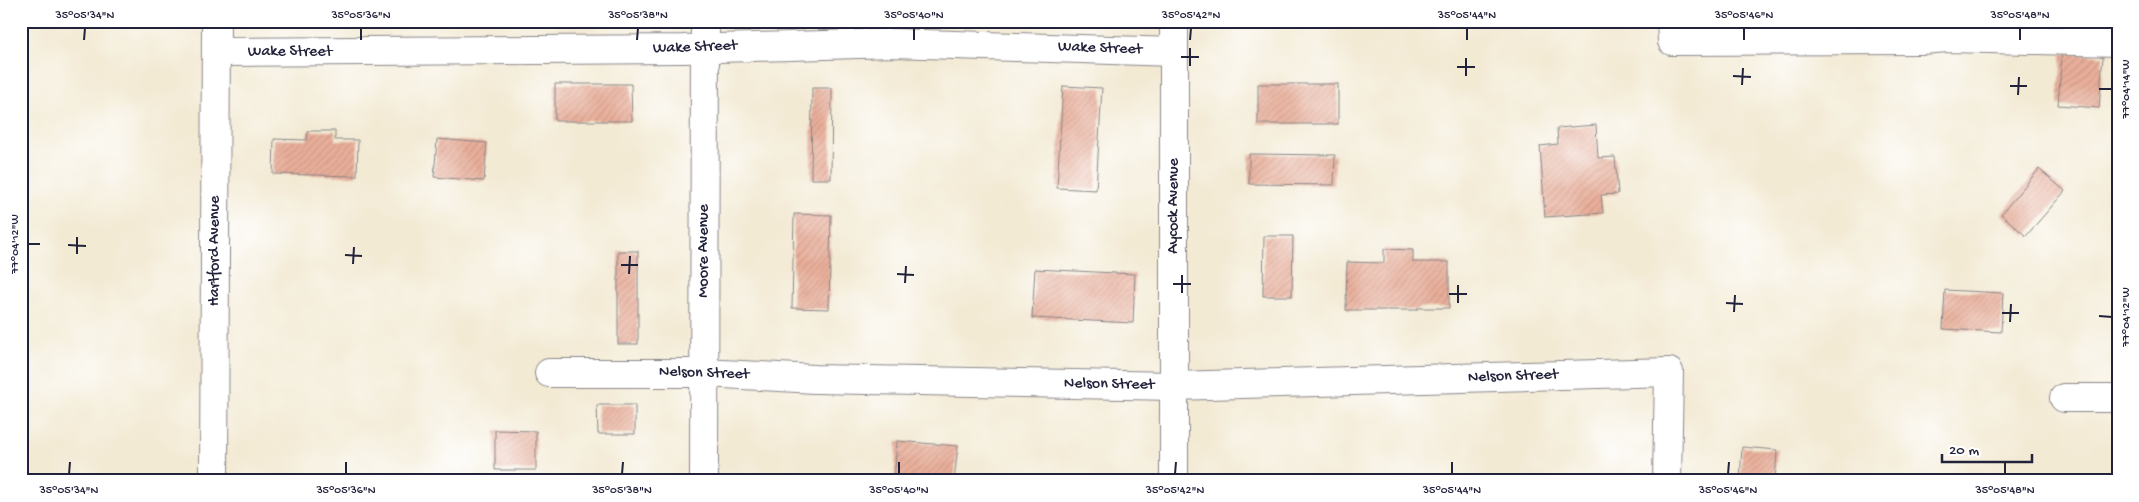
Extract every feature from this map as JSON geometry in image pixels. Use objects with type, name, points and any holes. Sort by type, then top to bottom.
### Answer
[{"type":"street","name":"Hartford Avenue","points":[[214,481],[216,21]]},
{"type":"street","name":"Aycock Avenue","points":[[1174,21],[1174,481]]},
{"type":"street","points":[[1671,31],[1911,40],[1948,38],[2118,42]]},
{"type":"street","name":"Wake Street","points":[[216,52],[705,34],[893,43],[1174,52]]},
{"type":"street","name":"Moore Avenue","points":[[704,481],[705,34]]},
{"type":"street","name":"Nelson Street","points":[[549,373],[704,373],[815,379],[1174,386],[1669,372],[1667,481]]},
{"type":"street","points":[[2064,398],[2118,398]]},
{"type":"building","points":[[2062,53],[2103,56],[2099,108],[2058,105]]},
{"type":"building","points":[[555,84],[631,84],[632,121],[555,121]]},
{"type":"building","points":[[1258,84],[1338,84],[1338,124],[1258,124]]},
{"type":"building","points":[[1063,86],[1102,88],[1096,190],[1057,188]]},
{"type":"building","points":[[812,88],[832,88],[831,179],[811,179]]},
{"type":"building","points":[[1596,125],[1598,158],[1615,157],[1618,194],[1601,195],[1603,213],[1545,217],[1540,146],[1558,144],[1557,128]]},
{"type":"building","points":[[308,131],[335,131],[335,140],[358,140],[357,176],[273,174],[274,139],[307,140]]},
{"type":"building","points":[[437,139],[487,143],[484,181],[434,177]]},
{"type":"building","points":[[1249,154],[1335,155],[1334,185],[1249,184]]},
{"type":"building","points":[[2039,169],[2065,191],[2026,236],[2001,214]]},
{"type":"building","points":[[794,214],[831,215],[829,309],[792,308]]},
{"type":"building","points":[[1264,236],[1293,236],[1292,296],[1263,296]]},
{"type":"building","points":[[1384,249],[1413,250],[1413,262],[1449,262],[1449,308],[1346,310],[1347,262],[1384,263]]},
{"type":"building","points":[[618,251],[638,251],[638,344],[618,344]]},
{"type":"building","points":[[1035,269],[1135,274],[1133,323],[1032,318]]},
{"type":"building","points":[[1945,290],[2003,293],[2001,332],[1943,329]]},
{"type":"building","points":[[597,405],[635,405],[635,434],[598,434]]},
{"type":"building","points":[[495,430],[536,431],[536,470],[495,470]]},
{"type":"building","points":[[897,441],[958,446],[954,481],[894,481]]},
{"type":"building","points":[[1742,447],[1777,450],[1775,481],[1740,481]]}]
